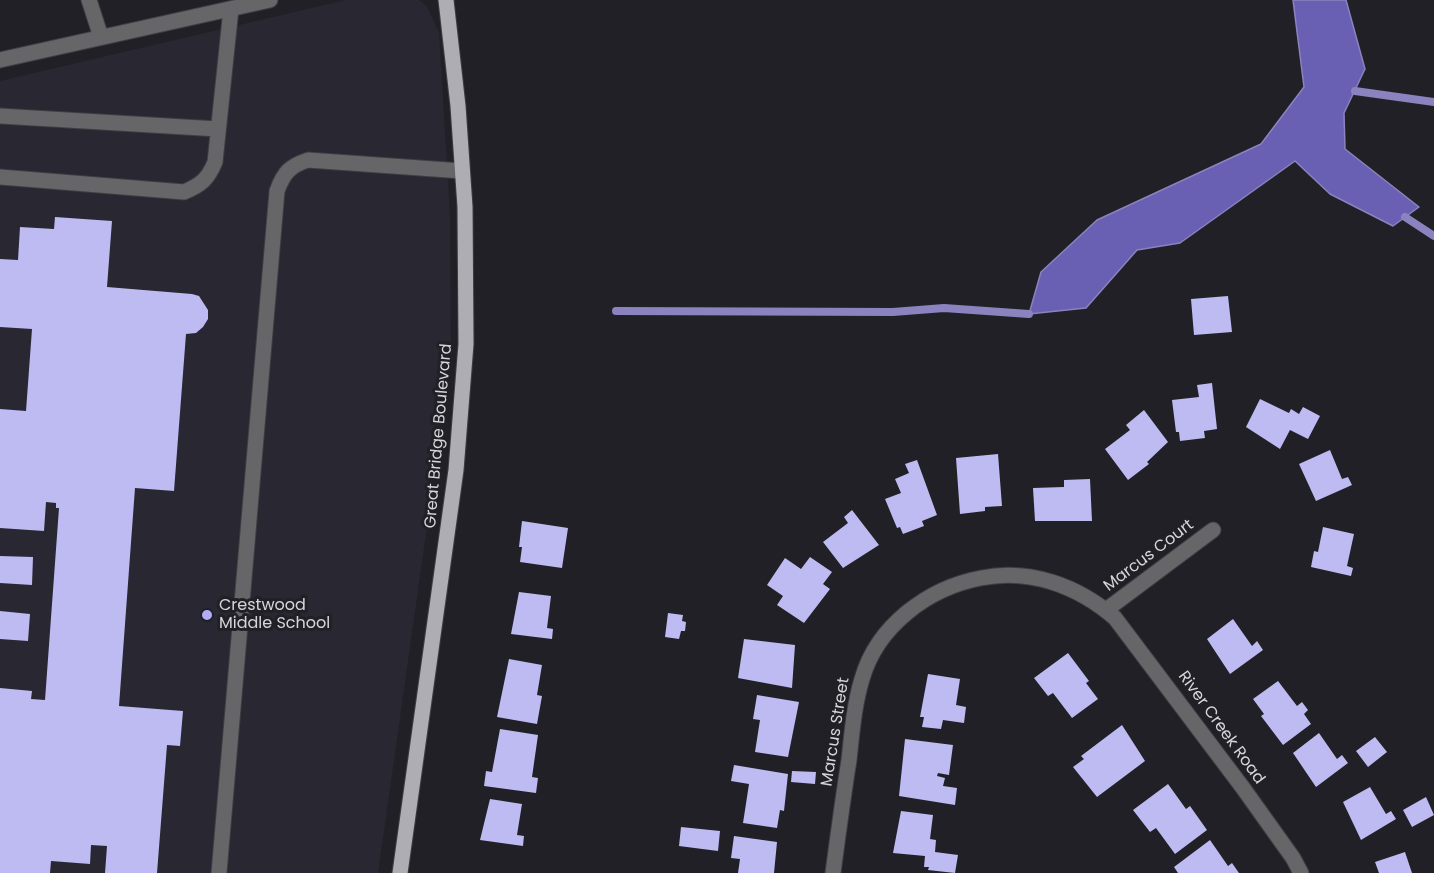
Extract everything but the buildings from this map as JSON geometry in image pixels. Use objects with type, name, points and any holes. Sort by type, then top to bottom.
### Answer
[{"type":"main road","name":"Great Bridge Boulevard","points":[[400,873],[456,470],[467,294],[462,171],[446,0]]},
{"type":"street","points":[[89,0],[101,37]]},
{"type":"street","points":[[0,60],[266,0]]},
{"type":"street","points":[[0,177],[184,192],[198,186],[208,178],[215,162],[231,9]]},
{"type":"street","points":[[0,116],[218,129]]},
{"type":"street","points":[[219,873],[277,190],[283,175],[291,166],[308,160],[462,171]]},
{"type":"street","name":"Marcus Court","points":[[1106,610],[1213,530]]},
{"type":"street","name":"Marcus Street","points":[[832,873],[862,679],[870,659],[892,626],[917,604],[938,591],[959,582],[997,574],[1047,580],[1075,589],[1106,610]]},
{"type":"street","name":"River Creek Road","points":[[1106,610],[1126,629],[1293,858],[1301,873]]},
{"type":"shaded area","name":"Crestwood Middle School","points":[[346,0],[419,0],[427,7],[439,33],[450,216],[451,357],[378,873],[0,873],[0,81]]},
{"type":"shaded area","points":[[1293,0],[1346,0],[1365,69],[1344,113],[1345,149],[1419,207],[1393,226],[1330,194],[1295,161],[1180,243],[1137,250],[1086,308],[1029,314],[1041,272],[1097,220],[1261,144],[1304,87]]},
{"type":"waterway","points":[[1355,91],[1434,102]]},
{"type":"waterway","points":[[1405,217],[1434,236]]},
{"type":"waterway","points":[[616,311],[893,312],[944,308],[1029,314]]},
{"type":"place","name":"Crestwood Middle School","points":[[207,615]]}]
